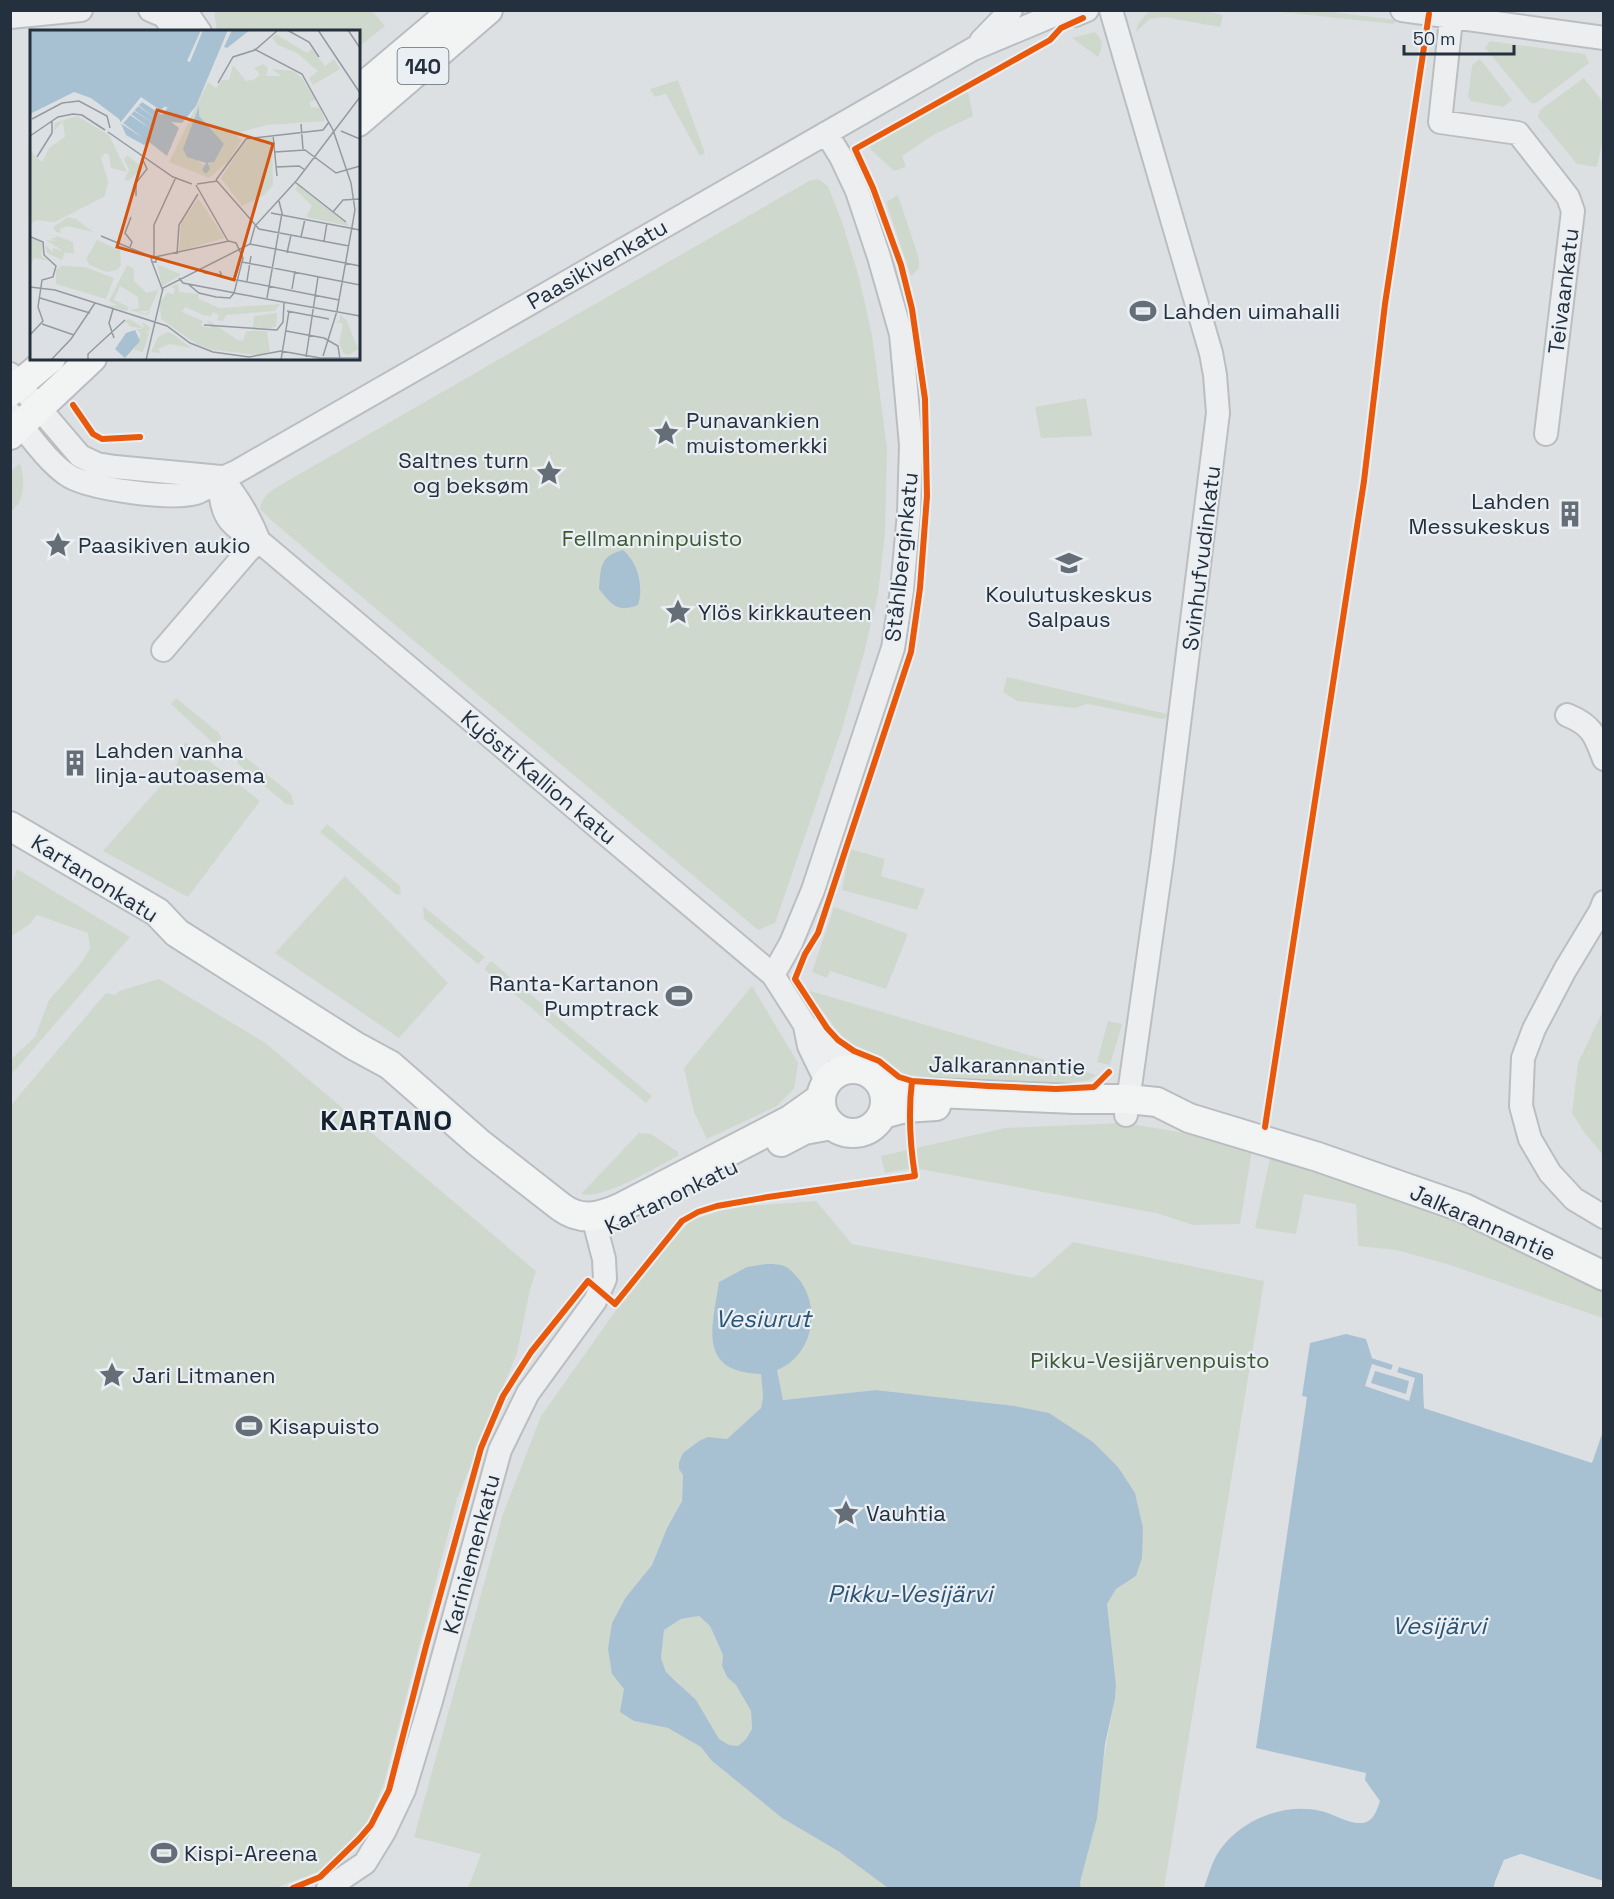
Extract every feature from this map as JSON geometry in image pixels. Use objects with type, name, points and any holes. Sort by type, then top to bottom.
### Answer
[{"type":"main road","name":"140","points":[[360,89],[454,10]]},
{"type":"main road","name":"140","points":[[360,120],[488,10]]},
{"type":"main road","points":[[21,420],[90,360]]},
{"type":"main road","name":"Kartanonkatu","points":[[10,826],[157,912],[177,933],[355,1046],[390,1065],[479,1143],[568,1213],[596,1224],[627,1220],[804,1130],[832,1125]]},
{"type":"main road","name":"Kartanonkatu","points":[[10,847],[150,927],[177,933]]},
{"type":"main road","name":"Kartanonkatu","points":[[355,1046],[381,1077],[551,1220],[577,1233],[622,1207],[780,1125],[824,1090]]},
{"type":"main road","points":[[841,1071],[870,1077],[885,1094],[886,1104],[883,1114],[871,1128],[863,1132],[841,1131],[832,1125],[824,1113],[824,1090],[841,1071]]},
{"type":"main road","name":"Jalkarannantie","points":[[870,1077],[911,1092],[1076,1099],[1127,1107]]},
{"type":"main road","name":"Jalkarannantie","points":[[883,1114],[927,1105],[1127,1107],[1157,1102],[1189,1118],[1318,1157],[1464,1208],[1604,1276]]},
{"type":"street","points":[[10,17],[81,10]]},
{"type":"street","points":[[150,10],[164,16],[182,18],[197,30]]},
{"type":"street","name":"Paasikivenkatu","points":[[973,49],[1011,10]]},
{"type":"street","name":"Paasikivenkatu","points":[[26,376],[21,420],[48,458],[66,474],[80,482],[159,495],[193,494],[207,489],[221,477],[236,472],[973,49],[1054,15],[1075,15],[1087,10]]},
{"type":"street","name":"Svinhufvudinkatu","points":[[1111,10],[1211,353],[1218,413],[1160,872],[1127,1107]]},
{"type":"street","points":[[1402,10],[1452,14],[1604,38]]},
{"type":"street","name":"Teivaankatu","points":[[1452,14],[1440,122],[1518,133],[1568,197],[1573,211],[1546,434]]},
{"type":"street","name":"Ståhlberginkatu","points":[[773,975],[791,943],[813,890],[893,648],[902,590],[909,513],[911,445],[901,334],[857,191],[841,157],[826,133]]},
{"type":"street","name":"Kyösti Kallion katu","points":[[221,477],[219,496],[236,529],[259,542],[773,975],[805,1025],[841,1057],[870,1077]]},
{"type":"street","points":[[163,650],[247,552],[259,542]]},
{"type":"street","points":[[1567,715],[1582,721],[1594,733],[1604,759]]},
{"type":"street","points":[[1604,902],[1534,1029],[1522,1058],[1521,1072],[1521,1106],[1530,1139],[1550,1173],[1574,1199],[1604,1217]]},
{"type":"street","name":"Kyösti Kallion katu","points":[[805,1025],[809,1046],[824,1090]]},
{"type":"street","name":"Kariniemenkatu","points":[[328,1888],[365,1863],[384,1832],[404,1790],[431,1701],[500,1450],[528,1393],[595,1301],[605,1279],[604,1259],[596,1224]]},
{"type":"green space","points":[[214,11],[372,11],[385,26],[360,46],[360,30],[217,30]]},
{"type":"green space","points":[[1149,11],[1205,11],[1223,15],[1220,27],[1164,17],[1150,19],[1136,32],[1138,24]]},
{"type":"green space","points":[[1273,11],[1325,11],[1396,20],[1394,24]]},
{"type":"green space","points":[[1095,32],[1102,44],[1098,57],[1072,38]]},
{"type":"green space","points":[[1490,41],[1585,54],[1589,63],[1536,103],[1531,103],[1485,48]]},
{"type":"green space","points":[[1480,59],[1512,100],[1503,107],[1471,101],[1468,97],[1472,65]]},
{"type":"green space","points":[[1584,78],[1603,102],[1603,138],[1597,167],[1577,164],[1538,117],[1540,110]]},
{"type":"green space","points":[[678,80],[705,153],[700,156],[666,94],[655,97],[650,89]]},
{"type":"green space","points":[[968,92],[973,116],[933,135],[902,156],[906,167],[894,171],[871,150],[870,146]]},
{"type":"green space","name":"Fellmanninpuisto","points":[[818,179],[828,186],[842,222],[859,277],[872,335],[887,448],[885,534],[878,594],[841,732],[775,923],[758,930],[260,509],[261,503],[270,491],[809,181]]},
{"type":"green space","points":[[898,195],[919,259],[919,268],[911,276],[886,202]]},
{"type":"green space","points":[[1086,398],[1092,436],[1041,438],[1035,407]]},
{"type":"green space","points":[[20,463],[23,476],[22,495],[11,512],[11,471]]},
{"type":"green space","points":[[1007,677],[1167,714],[1166,718],[1162,719],[1088,704],[1074,708],[1017,701],[1003,692]]},
{"type":"green space","points":[[176,698],[219,733],[222,742],[212,742],[171,704]]},
{"type":"green space","points":[[185,742],[260,801],[188,897],[103,851],[174,771]]},
{"type":"green space","points":[[244,756],[291,794],[294,805],[286,804],[238,764],[237,759]]},
{"type":"green space","points":[[327,824],[400,886],[401,894],[397,895],[320,832]]},
{"type":"green space","points":[[850,849],[885,859],[881,876],[925,889],[917,910],[842,890]]},
{"type":"green space","points":[[17,869],[130,937],[11,1075],[11,1059],[35,1037],[49,1000],[79,966],[90,949],[88,933],[37,915],[30,924],[13,935],[11,934],[11,885]]},
{"type":"green space","points":[[345,876],[448,983],[399,1038],[275,953]]},
{"type":"green space","points":[[423,906],[485,957],[478,964],[424,919]]},
{"type":"green space","points":[[834,907],[908,934],[886,989],[830,971],[827,978],[812,972]]},
{"type":"green space","points":[[491,961],[652,1096],[646,1103],[484,969]]},
{"type":"green space","name":"Kisapuisto","points":[[159,979],[264,1042],[536,1271],[517,1353],[457,1499],[384,1783],[367,1824],[339,1855],[318,1872],[276,1888],[11,1888],[11,1105],[106,993],[115,995],[119,991]]},
{"type":"green space","points":[[752,986],[798,1063],[794,1089],[777,1106],[707,1139],[694,1112],[684,1068]]},
{"type":"green space","points":[[807,990],[1096,1075],[1087,1081],[1063,1083],[973,1081],[900,1074],[885,1060],[852,1044],[838,1032]]},
{"type":"green space","points":[[1603,1011],[1603,1155],[1572,1113],[1578,1063]]},
{"type":"green space","points":[[1108,1021],[1122,1024],[1110,1065],[1097,1062]]},
{"type":"green space","points":[[1124,1123],[1253,1144],[1240,1224],[1193,1225],[1156,1213],[914,1168],[885,1173],[881,1156],[1005,1128]]},
{"type":"green space","points":[[639,1133],[651,1134],[678,1152],[678,1156],[616,1188],[591,1195],[581,1194]]},
{"type":"green space","points":[[1271,1154],[1391,1199],[1437,1212],[1489,1233],[1603,1292],[1603,1318],[1447,1264],[1396,1250],[1358,1246],[1356,1204],[1304,1194],[1296,1234],[1255,1228]]},
{"type":"green space","name":"Pikku-Vesijärvenpuisto","points":[[816,1201],[852,1244],[1033,1278],[1073,1242],[1264,1281],[1164,1888],[1081,1888],[1080,1882],[1115,1699],[1116,1685],[1107,1604],[1116,1589],[1136,1576],[1048,1413],[1015,1406],[876,1390],[783,1400],[777,1371],[761,1374],[763,1398],[761,1408],[727,1439],[715,1438],[699,1441],[683,1453],[679,1462],[679,1469],[683,1475],[682,1501],[667,1528],[652,1565],[626,1597],[612,1674],[624,1689],[634,1721],[668,1728],[701,1747],[712,1761],[782,1818],[838,1851],[888,1888],[468,1888],[481,1854],[414,1837],[503,1514],[541,1416],[614,1313],[691,1220],[733,1207]]},
{"type":"green space","points":[[699,1616],[710,1626],[723,1655],[722,1666],[727,1677],[736,1685],[751,1711],[752,1729],[738,1746],[728,1745],[718,1739],[708,1720],[679,1683],[666,1672],[661,1658],[664,1630],[681,1619]]},
{"type":"water","points":[[623,550],[636,568],[640,583],[640,598],[638,605],[620,608],[599,589],[601,569],[605,559]]},
{"type":"water","name":"Pikku-Vesijärvi","points":[[777,1264],[786,1267],[798,1278],[810,1303],[810,1330],[806,1342],[799,1354],[777,1370],[783,1400],[876,1390],[1015,1406],[1049,1413],[1093,1442],[1118,1467],[1135,1493],[1143,1528],[1142,1558],[1136,1576],[1116,1589],[1107,1604],[1116,1685],[1115,1699],[1105,1744],[1097,1818],[1080,1882],[1081,1888],[888,1888],[838,1851],[782,1818],[712,1761],[701,1747],[668,1728],[634,1721],[620,1712],[624,1689],[612,1674],[608,1649],[612,1623],[626,1597],[652,1565],[667,1528],[682,1501],[683,1475],[679,1469],[679,1462],[683,1453],[708,1437],[727,1439],[761,1408],[763,1397],[761,1374],[741,1371],[726,1365],[718,1356],[713,1344],[712,1331],[719,1282],[747,1267]],"holes":[[[699,1616],[710,1626],[723,1655],[722,1666],[727,1677],[736,1685],[751,1711],[752,1729],[738,1746],[729,1745],[719,1739],[696,1700],[666,1672],[661,1658],[664,1630],[681,1619]]]},
{"type":"water","name":"Vesijärvi","points":[[1346,1334],[1366,1339],[1372,1358],[1423,1374],[1424,1408],[1592,1463],[1603,1431],[1603,1881],[1521,1854],[1504,1860],[1494,1888],[1204,1888],[1213,1862],[1224,1845],[1234,1834],[1260,1818],[1290,1809],[1306,1809],[1361,1823],[1369,1821],[1380,1801],[1365,1780],[1366,1773],[1256,1748],[1307,1397],[1302,1396],[1310,1343]]},
{"type":"pier","points":[[1372,1348],[1375,1355],[1426,1372],[1427,1406],[1502,1431],[1501,1433],[1424,1408],[1423,1374],[1399,1367],[1397,1372],[1415,1378],[1409,1401],[1365,1386],[1372,1364],[1391,1370],[1393,1365],[1372,1358]],"holes":[[[1375,1371],[1409,1381],[1406,1394],[1371,1383]]]},
{"type":"pier","points":[[1521,1854],[1603,1881],[1604,1884],[1521,1857],[1506,1863],[1497,1888],[1494,1888],[1504,1860]]},
{"type":"cycle path","points":[[1265,1127],[1364,481],[1385,304],[1429,14]]},
{"type":"cycle path","points":[[1083,18],[1061,28],[1050,40],[855,149],[873,188],[901,265],[912,309],[925,399],[927,496],[920,588],[911,652],[818,933],[805,954],[795,979],[827,1028],[838,1040],[854,1051],[879,1061],[899,1077],[912,1081],[1056,1089],[1094,1087],[1109,1072]]},
{"type":"cycle path","points":[[73,405],[93,434],[102,439],[140,437]]},
{"type":"cycle path","points":[[293,1888],[320,1877],[359,1839],[371,1825],[389,1790],[481,1448],[503,1396],[531,1352],[588,1281],[615,1304],[682,1221],[698,1212],[717,1206],[768,1197],[915,1176],[910,1128],[912,1081]]},
{"type":"place","name":"Lahden uimahalli","points":[[1143,311]]},
{"type":"place","name":"Punavankien muistomerkki","points":[[666,433]]},
{"type":"place","name":"Saltnes turn og beksøm","points":[[549,473]]},
{"type":"place","name":"Lahden Messukeskus","points":[[1570,514]]},
{"type":"place","name":"Paasikiven aukio","points":[[58,545]]},
{"type":"place","name":"Koulutuskeskus Salpaus","points":[[1069,563]]},
{"type":"place","name":"Ylös kirkkauteen","points":[[678,612]]},
{"type":"place","name":"Lahden vanha linja-autoasema","points":[[75,763]]},
{"type":"place","name":"Ranta-Kartanon Pumptrack","points":[[679,996]]},
{"type":"place","name":"Jari Litmanen","points":[[112,1375]]},
{"type":"place","name":"Kisapuisto","points":[[249,1426]]},
{"type":"place","name":"Vauhtia","points":[[846,1513]]},
{"type":"place","name":"Kispi-Areena","points":[[164,1853]]},
{"type":"district","name":"KARTANO","points":[[387,1120]]},
{"type":"water label","name":"Vesiurut","points":[[763,1318]]}]
